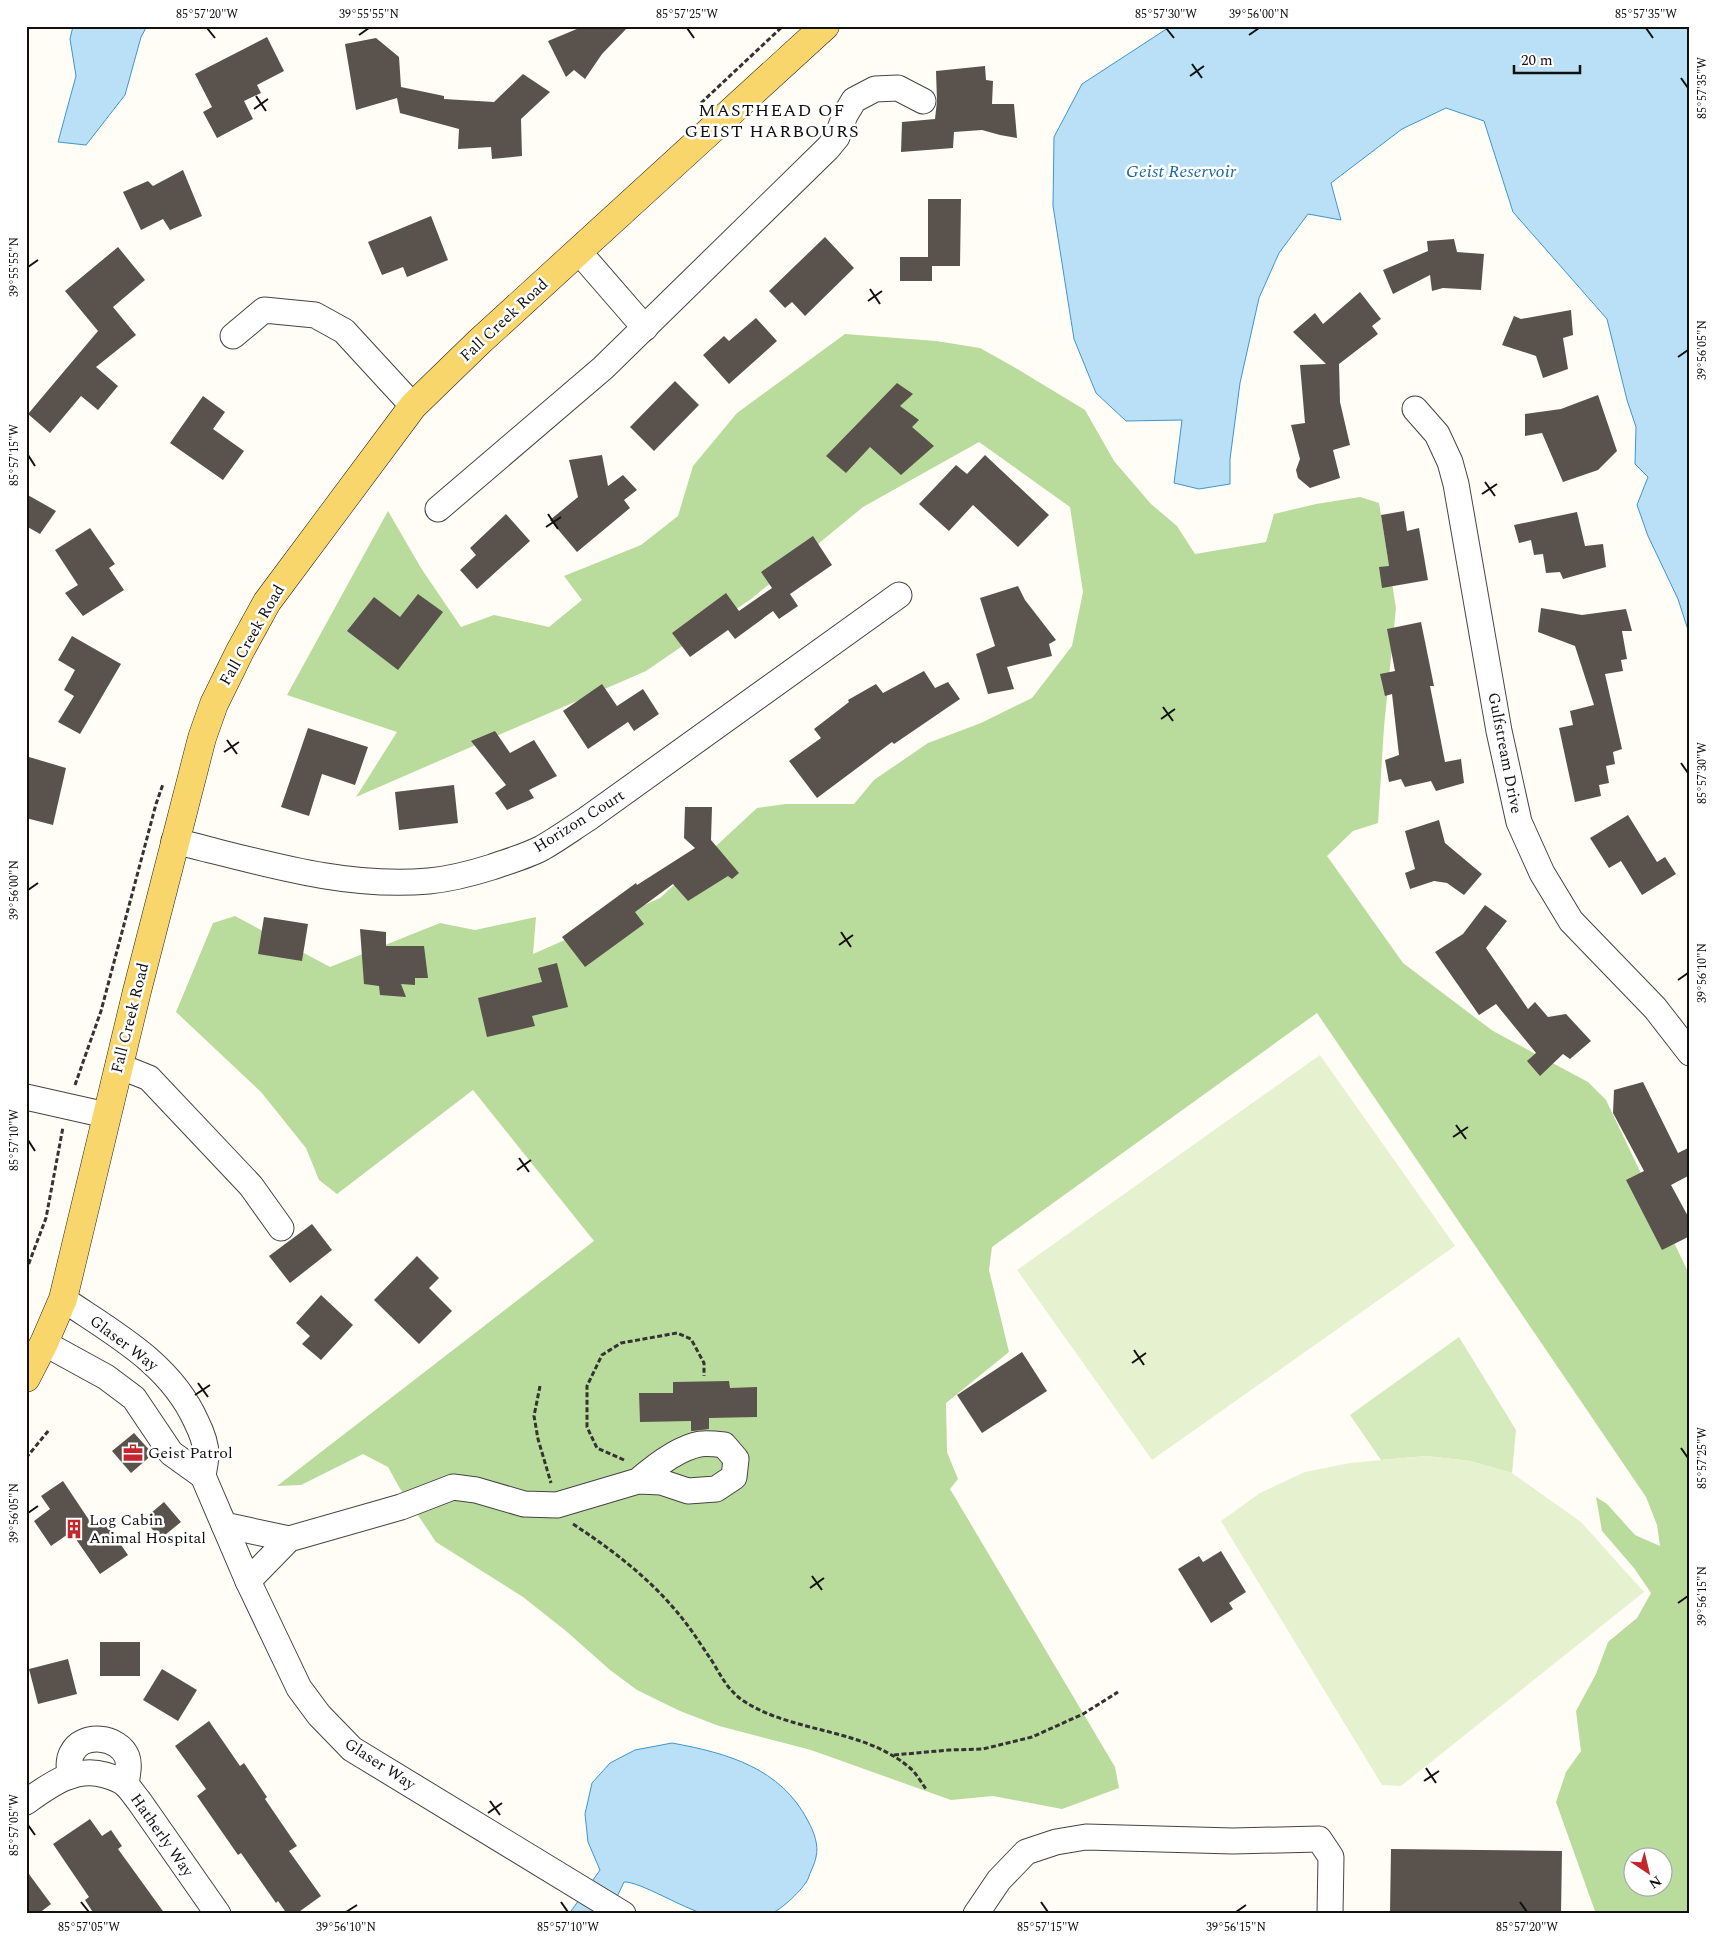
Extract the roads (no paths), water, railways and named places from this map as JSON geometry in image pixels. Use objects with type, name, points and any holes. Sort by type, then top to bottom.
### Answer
[{"type":"main road","name":"Fall Creek Road","points":[[26,1378],[63,1299],[106,1115],[174,841],[202,738],[214,704],[244,643],[267,602],[413,406],[480,342],[825,26]]},
{"type":"street","points":[[438,509],[604,368],[817,159],[837,138],[845,115],[854,100],[875,89],[898,88],[923,101]]},
{"type":"street","points":[[579,252],[645,328]]},
{"type":"street","points":[[233,336],[264,310],[315,315],[344,331],[413,406]]},
{"type":"street","name":"Gulfstream Drive","points":[[1415,408],[1437,434],[1450,462],[1456,484],[1499,732],[1519,822],[1542,873],[1571,921],[1655,1008],[1690,1053]]},
{"type":"street","name":"Horizon Court","points":[[174,841],[302,872],[346,880],[388,882],[431,881],[478,871],[507,862],[542,848],[587,819],[899,595]]},
{"type":"street","points":[[119,1066],[149,1078],[251,1186],[281,1228]]},
{"type":"street","points":[[26,1097],[106,1115]]},
{"type":"street","name":"Glaser Way","points":[[63,1299],[140,1352],[165,1374],[187,1403],[202,1433],[206,1453],[203,1476],[248,1581],[299,1688],[319,1715],[352,1749],[622,1914]]},
{"type":"street","points":[[44,1343],[106,1377],[134,1398],[172,1453],[203,1476]]},
{"type":"street","points":[[224,1525],[289,1539],[401,1507],[454,1487],[476,1490],[524,1504],[557,1505],[646,1474]]},
{"type":"street","points":[[248,1581],[289,1539]]},
{"type":"street","points":[[26,1802],[48,1786],[70,1776],[69,1758],[72,1750],[87,1741],[99,1739],[116,1743],[123,1750],[128,1758],[126,1785]]},
{"type":"street","name":"Hatherly Way","points":[[70,1776],[95,1772],[111,1777],[126,1785],[218,1914]]},
{"type":"street","points":[[976,1914],[999,1880],[1026,1852],[1056,1842],[1086,1837],[1233,1841],[1319,1839],[1331,1857],[1330,1914]]},
{"type":"water","points":[[73,26],[147,26],[141,37],[125,95],[86,145],[58,142],[76,76],[70,39]]},
{"type":"water","name":"Geist Reservoir","points":[[1171,26],[1690,26],[1690,636],[1678,599],[1648,536],[1637,505],[1648,477],[1635,464],[1636,427],[1627,400],[1607,319],[1513,212],[1484,121],[1446,108],[1402,129],[1331,183],[1341,220],[1308,214],[1279,253],[1259,298],[1240,383],[1230,459],[1230,484],[1199,489],[1174,483],[1182,420],[1126,421],[1096,393],[1074,339],[1053,206],[1054,137],[1082,84]]},
{"type":"water","points":[[672,1743],[732,1758],[768,1776],[783,1788],[797,1803],[808,1821],[815,1839],[817,1852],[806,1883],[797,1894],[769,1914],[705,1914],[640,1886],[624,1882],[609,1914],[569,1914],[600,1870],[588,1842],[585,1814],[592,1783],[610,1763],[635,1750]]},
{"type":"place","name":"Geist Patrol","points":[[133,1453]]},
{"type":"place","name":"Log Cabin Animal Hospital","points":[[74,1529]]},
{"type":"district","name":"MASTHEAD OF GEIST HARBOURS","points":[[772,120]]}]
